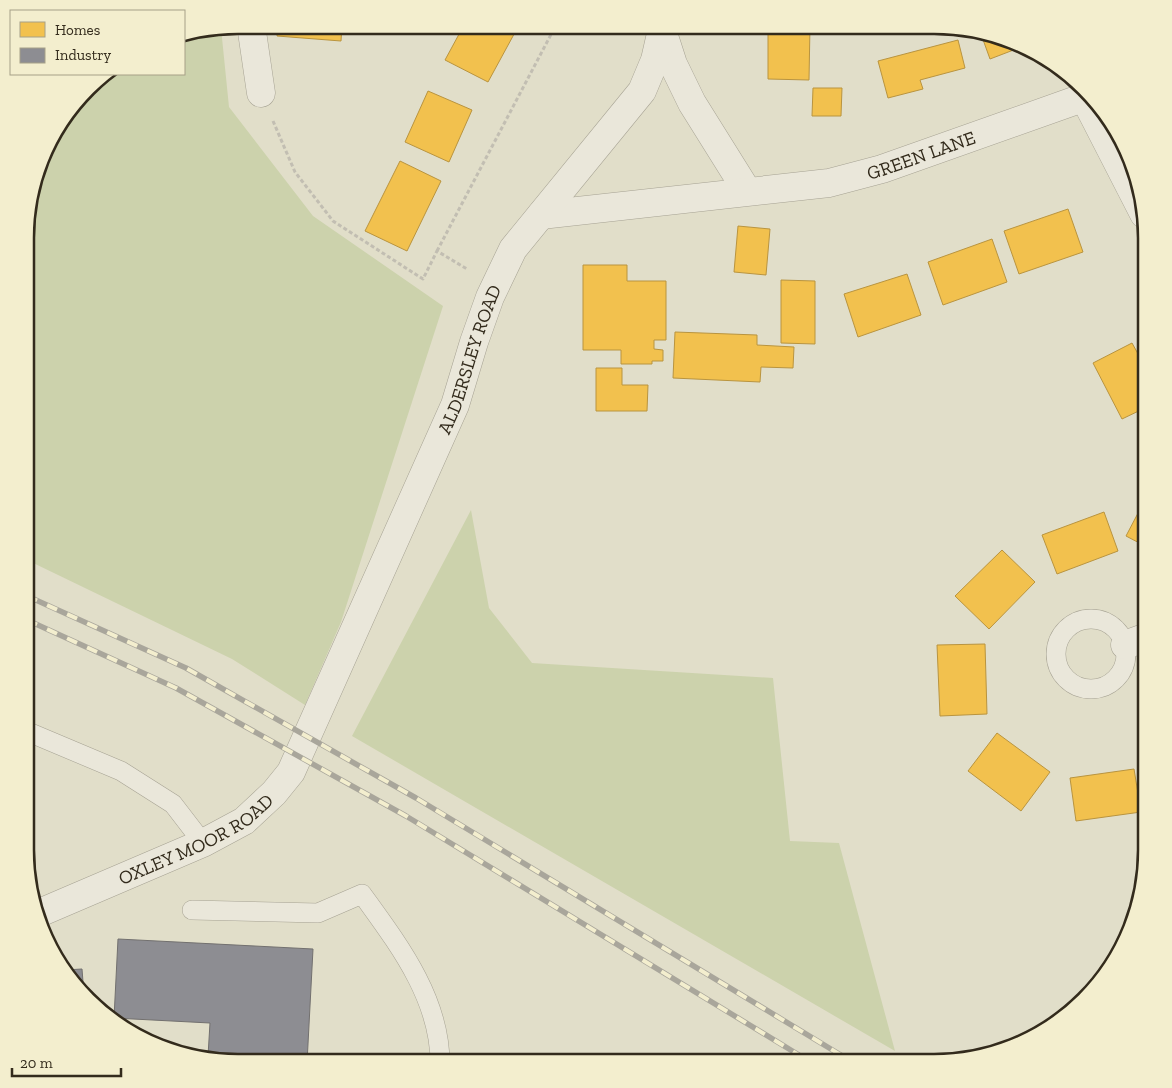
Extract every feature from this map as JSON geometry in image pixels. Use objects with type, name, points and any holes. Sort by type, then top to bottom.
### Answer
[{"type":"street","points":[[252,34],[261,92]]},
{"type":"street","name":"ALDERSLEY ROAD","points":[[316,720],[455,405],[474,342],[513,249],[642,91],[655,60],[662,34]]},
{"type":"street","points":[[665,34],[674,64],[692,103],[747,191]]},
{"type":"street","name":"GREEN LANE","points":[[541,215],[829,183],[882,169],[1082,98]]},
{"type":"street","points":[[1097,116],[1132,188]]},
{"type":"street","name":"OXLEY MOOR ROAD","points":[[44,911],[203,843],[244,821],[274,793],[291,772],[316,720]]},
{"type":"lane","points":[[34,735],[128,776],[173,804],[203,843]]},
{"type":"lane","points":[[192,910],[318,913],[362,894],[403,951],[434,1016],[440,1041],[440,1054]]},
{"type":"path","points":[[261,92],[295,172],[332,220],[423,279],[551,34]]},
{"type":"path","points":[[438,251],[496,286]]},
{"type":"green space","points":[[222,34],[229,107],[313,216],[443,306],[341,622],[305,705],[232,659],[34,563],[34,225],[41,185],[49,160],[68,124],[84,103],[115,75],[185,75],[185,41]]},
{"type":"green space","points":[[471,510],[489,608],[532,663],[773,678],[790,841],[839,843],[895,1051],[352,736]]},
{"type":"building: Homes","points":[[277,34],[341,34],[341,41],[277,36]]},
{"type":"building: Homes","points":[[459,34],[514,34],[488,82],[445,60]]},
{"type":"building: Homes","points":[[768,34],[810,34],[809,80],[768,79]]},
{"type":"building: Homes","points":[[958,40],[965,68],[920,80],[923,89],[888,98],[878,61]]},
{"type":"building: Homes","points":[[983,40],[1014,50],[990,59]]},
{"type":"building: Homes","points":[[813,88],[842,88],[841,116],[812,116]]},
{"type":"building: Homes","points":[[428,91],[472,110],[449,162],[405,142]]},
{"type":"building: Homes","points":[[400,161],[441,181],[407,251],[365,231]]},
{"type":"building: Homes","points":[[1068,209],[1083,252],[1019,274],[1004,231]]},
{"type":"building: Homes","points":[[738,226],[770,229],[766,275],[734,272]]},
{"type":"building: Homes","points":[[992,239],[1007,282],[943,305],[928,262]]},
{"type":"building: Homes","points":[[583,265],[627,265],[627,281],[666,281],[666,340],[654,340],[654,349],[663,350],[663,361],[652,361],[652,364],[621,364],[621,350],[583,350]]},
{"type":"building: Homes","points":[[907,274],[921,315],[858,337],[844,294]]},
{"type":"building: Homes","points":[[781,280],[815,281],[815,344],[781,343]]},
{"type":"building: Homes","points":[[675,332],[757,335],[757,345],[794,347],[793,368],[761,367],[760,382],[673,378]]},
{"type":"building: Homes","points":[[1132,343],[1138,354],[1138,411],[1122,419],[1093,363]]},
{"type":"building: Homes","points":[[596,368],[622,368],[622,385],[648,385],[647,411],[596,411]]},
{"type":"building: Homes","points":[[1104,512],[1118,551],[1057,574],[1042,535]]},
{"type":"building: Homes","points":[[1138,513],[1138,542],[1126,536]]},
{"type":"building: Homes","points":[[1002,550],[1035,582],[989,629],[955,596]]},
{"type":"building: Homes","points":[[985,644],[987,714],[940,716],[937,645]]},
{"type":"building: Homes","points":[[997,733],[1050,772],[1021,811],[968,771]]},
{"type":"building: Homes","points":[[1134,769],[1138,794],[1138,812],[1076,821],[1070,778]]},
{"type":"building: Industry","points":[[118,939],[313,949],[307,1054],[211,1053],[208,1052],[210,1023],[122,1018],[114,1012]]},
{"type":"building: Industry","points":[[82,969],[83,984],[76,974],[72,970]]},
{"type":"railway","points":[[34,599],[186,668],[416,798],[839,1054]]},
{"type":"railway","points":[[34,623],[176,688],[406,816],[797,1054]]}]
